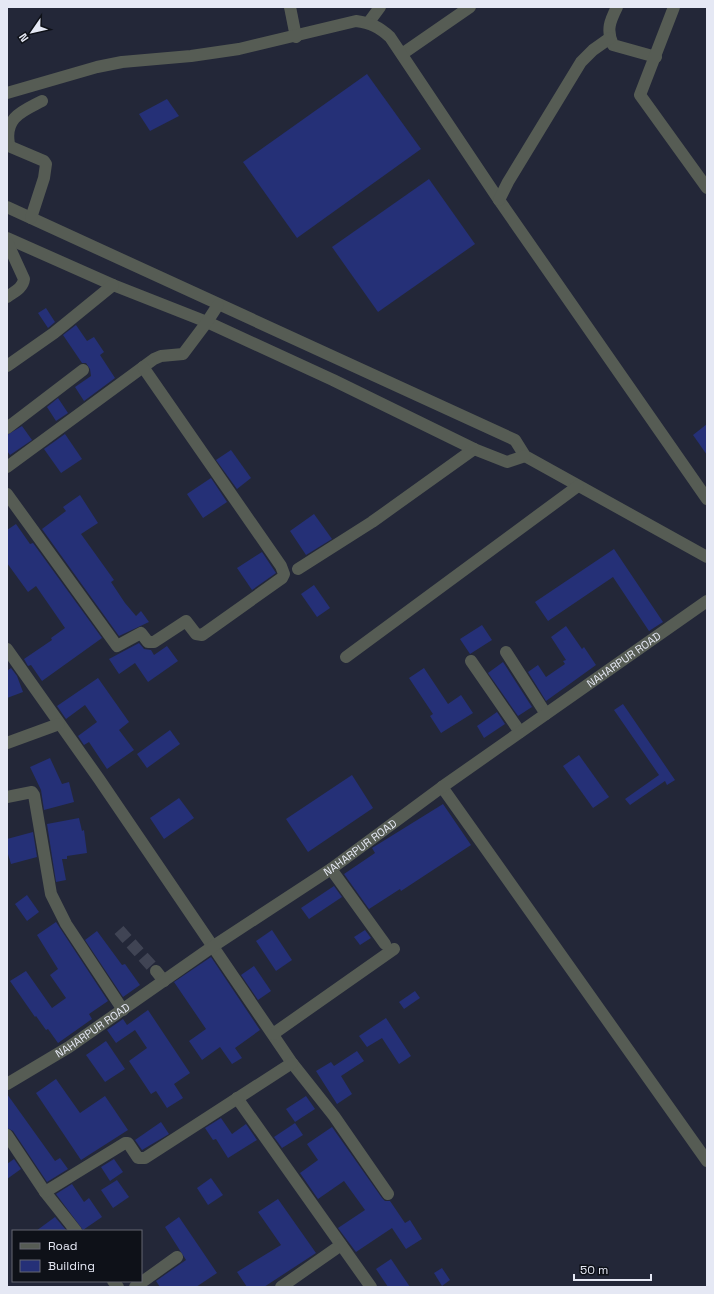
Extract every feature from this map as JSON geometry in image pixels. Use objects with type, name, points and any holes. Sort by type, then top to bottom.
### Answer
[{"type":"street","points":[[290,7],[296,36]]},
{"type":"street","points":[[369,22],[380,7]]},
{"type":"street","points":[[402,54],[470,7]]},
{"type":"street","points":[[617,7],[610,22],[610,38],[613,44],[656,57]]},
{"type":"street","points":[[674,7],[656,57],[640,95],[707,188]]},
{"type":"street","points":[[7,93],[82,71],[122,62],[191,56],[239,49],[356,21],[369,22],[379,27],[390,37],[402,54],[499,200],[707,500]]},
{"type":"street","points":[[499,200],[508,182],[580,62],[593,50],[610,38]]},
{"type":"street","points":[[31,218],[44,178],[46,164],[44,161],[11,147],[9,144],[8,131],[14,117],[20,112],[42,101]]},
{"type":"street","points":[[7,207],[515,440],[525,456],[707,557]]},
{"type":"street","points":[[9,242],[207,322],[333,380],[474,449],[507,462],[525,456]]},
{"type":"street","points":[[7,298],[23,284],[24,279],[9,242]]},
{"type":"street","points":[[7,366],[54,333],[113,285]]},
{"type":"street","points":[[8,464],[158,357],[183,354],[218,305]]},
{"type":"street","points":[[7,494],[117,646],[141,633],[148,642],[154,642],[186,621],[196,634],[202,635],[282,578],[284,574],[282,566],[143,367]]},
{"type":"street","points":[[7,428],[83,370]]},
{"type":"street","points":[[298,569],[372,522],[474,449]]},
{"type":"street","points":[[346,657],[578,486]]},
{"type":"street","name":"NAHARPUR ROAD","points":[[7,1084],[69,1047],[123,1010],[160,976],[212,947],[331,869],[442,787],[707,601]]},
{"type":"street","points":[[7,649],[99,779],[292,1063],[334,1116],[388,1194]]},
{"type":"street","points":[[506,652],[546,714]]},
{"type":"street","points":[[471,661],[520,732]]},
{"type":"street","points":[[7,743],[59,724]]},
{"type":"street","points":[[442,787],[707,1161]]},
{"type":"street","points":[[7,797],[28,791],[32,792],[34,795],[51,894],[66,924],[123,1010]]},
{"type":"street","points":[[273,1034],[389,947],[331,869]]},
{"type":"street","points":[[45,1192],[127,1142],[138,1158],[146,1158],[292,1063]]},
{"type":"street","points":[[237,1098],[371,1287]]},
{"type":"street","points":[[7,1135],[45,1192],[75,1230]]},
{"type":"street","points":[[281,1287],[341,1245]]},
{"type":"street","points":[[135,1287],[177,1257]]},
{"type":"building","points":[[367,74],[421,149],[297,238],[243,162]]},
{"type":"building","points":[[167,99],[179,116],[150,131],[139,114]]},
{"type":"building","points":[[429,179],[475,244],[378,312],[332,247]]},
{"type":"building","points":[[46,308],[55,322],[48,328],[38,313]]},
{"type":"building","points":[[76,325],[87,341],[94,337],[104,352],[100,355],[115,378],[84,401],[75,387],[91,376],[90,369],[86,363],[82,363],[63,335]]},
{"type":"building","points":[[58,398],[68,413],[56,421],[47,407]]},
{"type":"building","points":[[707,424],[707,455],[693,435]]},
{"type":"building","points":[[22,426],[32,440],[10,455],[7,451],[7,435]]},
{"type":"building","points":[[65,434],[82,459],[61,473],[44,449]]},
{"type":"building","points":[[231,450],[251,478],[237,489],[216,460]]},
{"type":"building","points":[[211,478],[227,502],[203,518],[187,494]]},
{"type":"building","points":[[80,495],[98,523],[81,534],[114,580],[111,582],[125,603],[136,616],[141,611],[149,622],[119,636],[42,529],[66,511],[63,507]]},
{"type":"building","points":[[314,514],[332,539],[306,555],[290,531]]},
{"type":"building","points":[[16,524],[30,544],[33,543],[102,638],[42,681],[31,665],[28,666],[24,659],[52,640],[51,638],[65,628],[36,586],[28,592],[7,563],[7,530]]},
{"type":"building","points":[[614,549],[663,622],[649,631],[613,577],[548,621],[535,602]]},
{"type":"building","points":[[262,552],[276,573],[252,590],[237,568]]},
{"type":"building","points":[[314,585],[330,608],[317,617],[301,594]]},
{"type":"building","points":[[482,625],[492,640],[470,654],[460,639]]},
{"type":"building","points":[[566,626],[582,649],[584,647],[596,665],[546,701],[528,672],[538,665],[546,677],[565,664],[563,661],[566,660],[551,637]]},
{"type":"building","points":[[139,643],[144,649],[151,650],[154,655],[167,646],[178,661],[148,682],[135,663],[119,674],[109,659]]},
{"type":"building","points":[[503,662],[532,707],[518,716],[488,673]]},
{"type":"building","points":[[11,668],[17,676],[23,692],[7,698],[7,671]]},
{"type":"building","points":[[424,668],[448,704],[461,695],[473,713],[441,733],[430,716],[433,714],[409,678]]},
{"type":"building","points":[[98,678],[129,722],[119,730],[134,750],[107,769],[89,742],[84,745],[78,736],[97,722],[85,705],[66,719],[57,706]]},
{"type":"building","points":[[623,704],[675,780],[667,785],[665,781],[630,805],[625,799],[659,775],[614,710]]},
{"type":"building","points":[[497,712],[505,724],[484,738],[477,726]]},
{"type":"building","points":[[170,730],[180,744],[147,768],[137,754]]},
{"type":"building","points":[[579,755],[609,797],[593,808],[563,766]]},
{"type":"building","points":[[50,758],[62,784],[69,782],[74,802],[44,810],[41,790],[30,767]]},
{"type":"building","points":[[352,775],[373,808],[308,852],[286,819]]},
{"type":"building","points":[[179,798],[194,818],[164,839],[150,818]]},
{"type":"building","points":[[443,804],[471,845],[401,891],[400,889],[369,909],[344,874],[375,853],[372,848]]},
{"type":"building","points":[[79,818],[82,831],[84,830],[87,853],[67,856],[67,859],[62,859],[66,880],[56,882],[47,824]]},
{"type":"building","points":[[33,832],[37,857],[11,864],[7,851],[7,839]]},
{"type":"building","points":[[334,886],[342,897],[309,919],[301,908]]},
{"type":"building","points":[[27,895],[39,912],[27,921],[15,904]]},
{"type":"building","points":[[56,922],[108,1001],[89,1014],[92,1019],[58,1043],[48,1029],[46,1030],[36,1016],[35,1017],[10,981],[26,971],[52,1008],[66,998],[50,975],[58,969],[37,935]]},
{"type":"building","points":[[272,930],[292,960],[276,971],[256,941]]},
{"type":"building","points":[[365,930],[371,938],[360,945],[354,937]]},
{"type":"building","points":[[97,931],[122,965],[125,964],[140,985],[123,997],[85,940]]},
{"type":"building","points":[[211,957],[260,1030],[235,1048],[242,1058],[232,1064],[220,1047],[202,1060],[189,1041],[206,1029],[174,982]]},
{"type":"building","points":[[254,966],[271,991],[258,1000],[241,975]]},
{"type":"building","points":[[415,991],[420,998],[404,1009],[399,1002]]},
{"type":"building","points":[[148,1010],[190,1073],[174,1084],[183,1098],[167,1108],[156,1091],[151,1094],[129,1061],[147,1048],[135,1030],[116,1043],[107,1030],[123,1019],[127,1025]]},
{"type":"building","points":[[386,1018],[411,1056],[399,1064],[382,1038],[367,1047],[359,1036]]},
{"type":"building","points":[[106,1041],[125,1069],[105,1082],[86,1055]]},
{"type":"building","points":[[357,1051],[364,1061],[341,1076],[352,1094],[337,1104],[316,1071],[331,1062],[334,1066]]},
{"type":"building","points":[[56,1079],[80,1113],[105,1096],[128,1130],[81,1160],[36,1093]]},
{"type":"building","points":[[7,1094],[55,1161],[60,1158],[68,1169],[47,1182],[13,1131],[7,1128]]},
{"type":"building","points":[[306,1096],[315,1109],[295,1122],[286,1109]]},
{"type":"building","points":[[221,1118],[232,1134],[246,1124],[257,1140],[228,1158],[216,1139],[213,1140],[205,1128]]},
{"type":"building","points":[[161,1122],[169,1134],[142,1150],[135,1140]]},
{"type":"building","points":[[295,1123],[303,1135],[282,1148],[274,1137]]},
{"type":"building","points":[[332,1127],[382,1198],[385,1201],[390,1201],[405,1223],[410,1220],[422,1239],[406,1249],[392,1228],[356,1252],[338,1228],[365,1210],[344,1181],[318,1199],[300,1173],[318,1160],[307,1144]]},
{"type":"building","points":[[14,1159],[21,1169],[7,1179],[7,1164]]},
{"type":"building","points":[[114,1159],[123,1172],[110,1181],[101,1167]]},
{"type":"building","points":[[211,1178],[223,1195],[208,1205],[197,1188]]},
{"type":"building","points":[[117,1180],[129,1197],[113,1208],[101,1190]]},
{"type":"building","points":[[72,1184],[84,1202],[89,1198],[102,1217],[83,1230],[56,1194]]},
{"type":"building","points":[[278,1199],[316,1253],[264,1287],[247,1287],[237,1272],[281,1245],[258,1212]]},
{"type":"building","points":[[55,1217],[66,1230],[37,1230]]},
{"type":"building","points":[[179,1217],[217,1273],[196,1287],[160,1287],[156,1281],[186,1260],[165,1227]]},
{"type":"building","points":[[391,1259],[410,1287],[388,1287],[376,1269]]},
{"type":"building","points":[[442,1268],[450,1280],[442,1286],[434,1273]]},
{"type":"tunnel","points":[[119,930],[156,971]]}]
